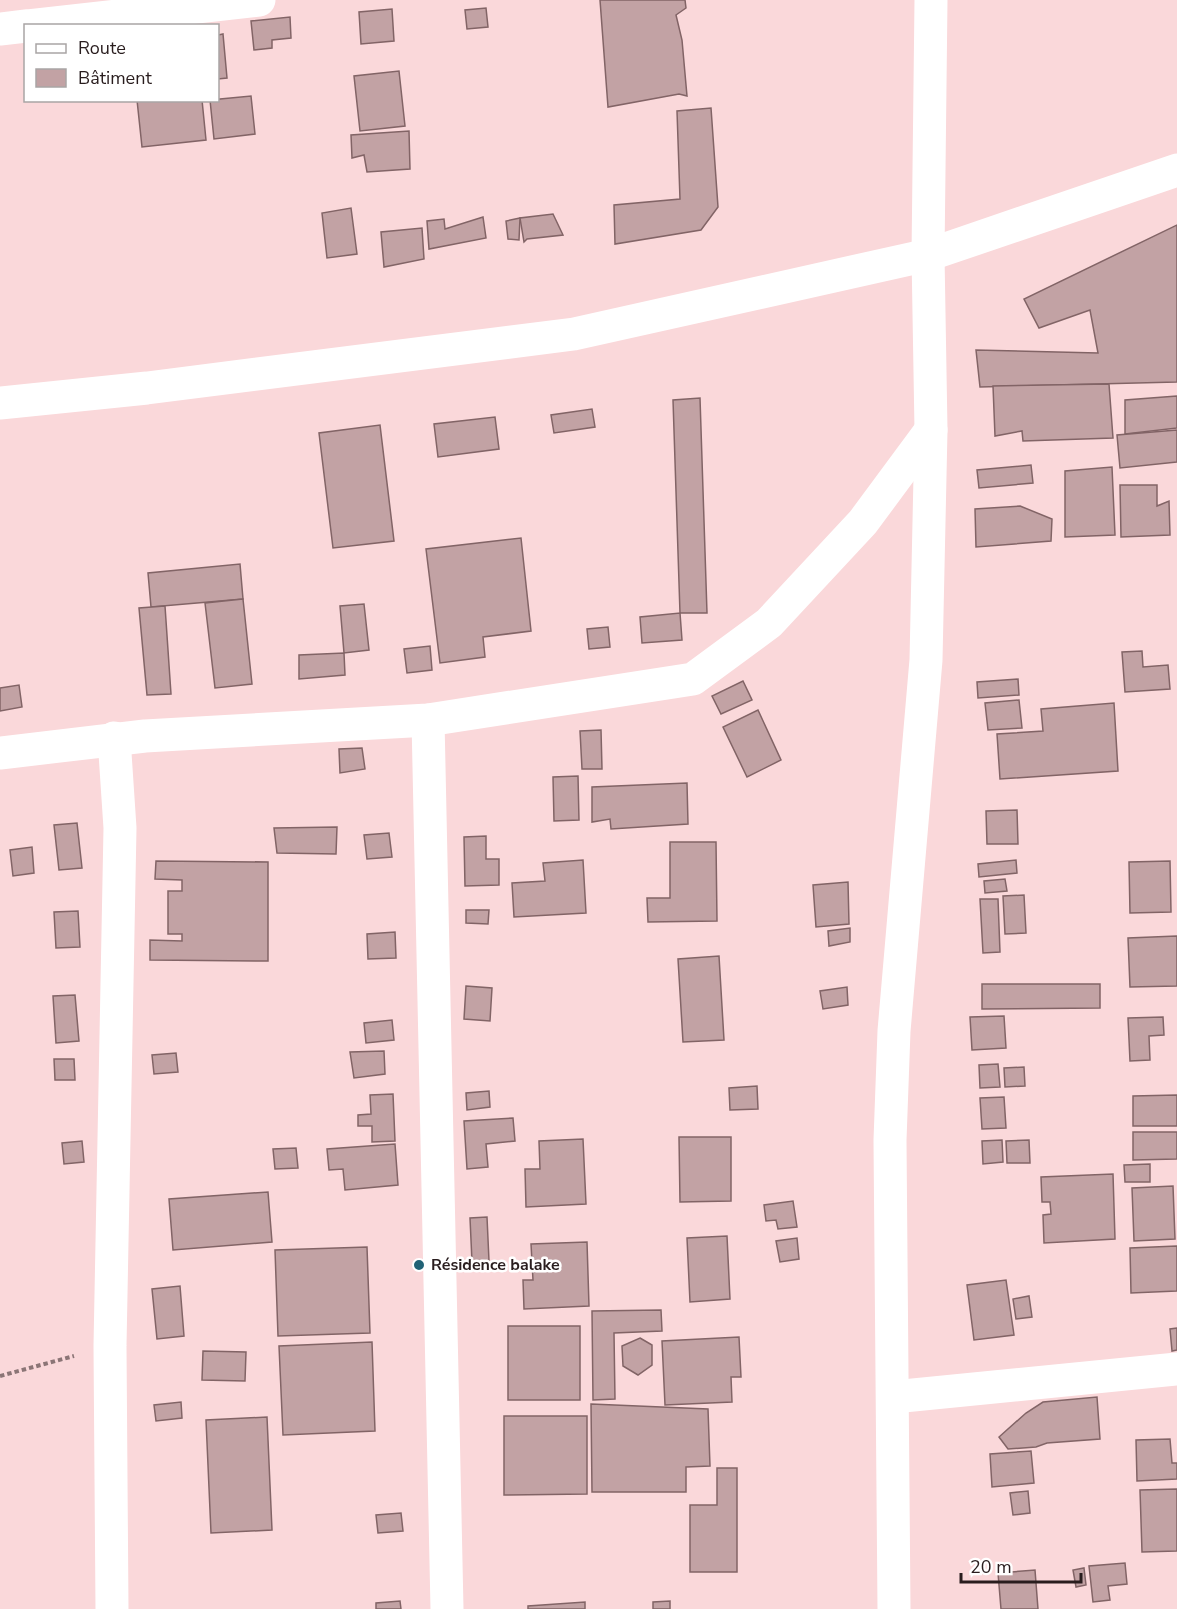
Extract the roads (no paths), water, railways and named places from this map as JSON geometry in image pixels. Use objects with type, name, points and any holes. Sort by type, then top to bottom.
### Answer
[{"type":"street","points":[[35,24],[102,8],[259,0]]},
{"type":"street","points":[[894,1609],[890,1140],[894,1031],[926,660],[931,430],[928,255],[932,0]]},
{"type":"street","points":[[0,29],[24,26]]},
{"type":"street","points":[[0,403],[147,388],[574,334],[928,255],[1177,170]]},
{"type":"street","points":[[0,753],[114,738],[428,720],[693,680],[770,623],[863,522],[931,430]]},
{"type":"street","points":[[428,720],[447,1609]]},
{"type":"street","points":[[112,1609],[110,1346],[120,828],[114,738]]},
{"type":"street","points":[[893,1396],[1177,1369]]},
{"type":"place","name":"Résidence balake","points":[[419,1265]]}]
